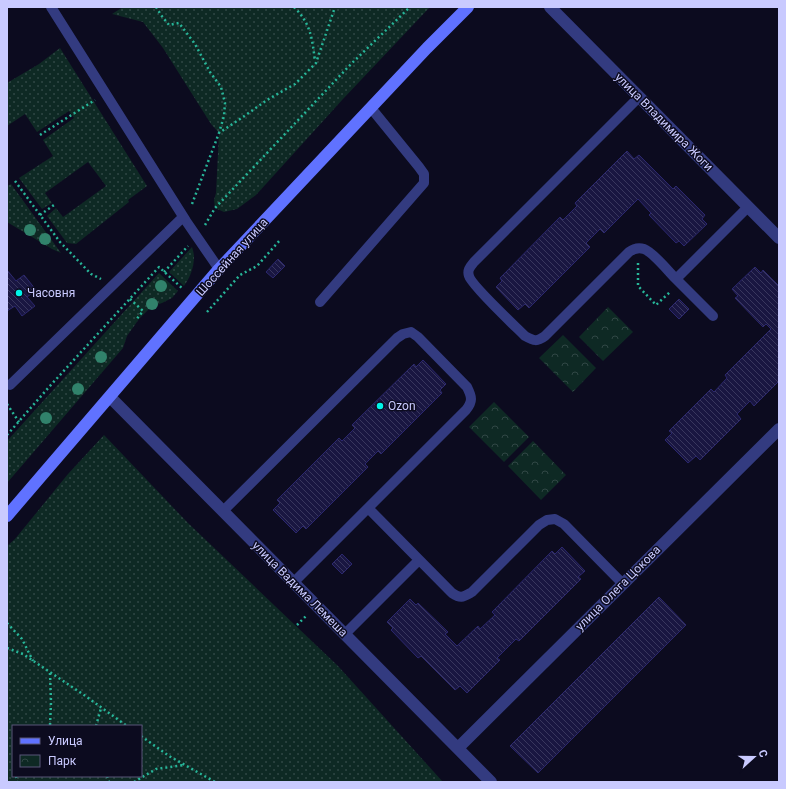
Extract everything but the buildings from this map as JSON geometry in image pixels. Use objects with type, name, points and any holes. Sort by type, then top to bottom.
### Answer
[{"type":"main road","name":"Шоссейная улица","points":[[7,516],[219,269],[427,48],[468,7]]},
{"type":"street","name":"улица Владимира Жоги","points":[[550,7],[779,238]]},
{"type":"street","name":"улица Вадима Лемеша","points":[[110,397],[491,782]]},
{"type":"street","name":"улица Олега Цокова","points":[[458,748],[779,428]]},
{"type":"lane","points":[[51,7],[184,219],[219,269]]},
{"type":"lane","points":[[639,97],[474,262],[469,269],[469,278],[476,287],[525,336],[532,340],[539,340],[545,336],[629,252],[642,248],[650,253],[713,316]]},
{"type":"lane","points":[[320,302],[424,182],[424,174],[419,166],[370,108]]},
{"type":"lane","points":[[678,280],[748,207]]},
{"type":"lane","points":[[10,385],[184,219]]},
{"type":"lane","points":[[223,511],[397,338],[403,334],[411,332],[418,337],[467,387],[471,395],[472,403],[294,582]]},
{"type":"lane","points":[[368,508],[457,597],[464,596],[472,592],[539,525],[547,520],[555,519],[564,524],[623,584]]},
{"type":"lane","points":[[345,634],[419,560]]},
{"type":"path","points":[[156,7],[161,16],[169,25],[179,23],[195,44],[210,72],[221,88],[225,102],[224,116],[219,133],[184,219]]},
{"type":"path","points":[[294,7],[302,15],[310,30],[316,63]]},
{"type":"path","points":[[219,133],[295,84],[316,63],[335,7]]},
{"type":"path","points":[[164,272],[196,237],[215,208],[351,64],[410,7]]},
{"type":"path","points":[[40,135],[105,93]]},
{"type":"path","points":[[15,181],[60,242],[91,274]]},
{"type":"path","points":[[40,215],[54,205]]},
{"type":"path","points":[[207,312],[240,275],[257,266],[281,239]]},
{"type":"path","points":[[638,248],[638,286],[656,305],[678,280]]},
{"type":"path","points":[[7,435],[158,267],[186,292]]},
{"type":"path","points":[[130,299],[143,311],[136,320]]},
{"type":"path","points":[[7,404],[19,422]]},
{"type":"path","points":[[297,625],[310,612]]},
{"type":"path","points":[[7,622],[22,639],[33,661]]},
{"type":"path","points":[[7,648],[23,654],[125,725]]},
{"type":"path","points":[[50,672],[50,725]]},
{"type":"path","points":[[96,725],[101,708]]},
{"type":"path","points":[[142,737],[169,756],[215,782]]},
{"type":"path","points":[[134,782],[156,769],[184,765]]},
{"type":"green space","points":[[123,7],[430,7],[343,99],[256,195],[237,209],[224,212],[215,208],[214,200],[216,193],[219,133],[211,124],[163,48],[143,22],[112,14]]},
{"type":"green space","points":[[60,48],[147,186],[76,244],[67,243],[47,216],[56,208],[63,217],[106,186],[88,162],[45,193],[52,203],[42,209],[19,178],[53,156],[43,140],[74,118],[69,111],[37,132],[25,114],[7,126],[7,83],[39,64]]},
{"type":"green space","points":[[11,184],[61,253],[7,222],[7,186]]},
{"type":"green space","points":[[192,247],[194,256],[193,265],[190,276],[184,286],[169,272]]},
{"type":"green space","points":[[159,273],[178,291],[172,298],[151,307],[139,319],[127,336],[123,348],[7,483],[7,441]]},
{"type":"green space","points":[[608,307],[633,332],[603,361],[579,337]]},
{"type":"green space","points":[[563,335],[596,368],[573,392],[539,358]]},
{"type":"green space","points":[[494,402],[529,437],[504,462],[469,427]]},
{"type":"green space","points":[[104,435],[188,523],[338,666],[443,782],[7,782],[7,546],[15,539],[68,474]]},
{"type":"green space","points":[[533,441],[566,475],[541,500],[508,466]]},
{"type":"place","name":"Часовня","points":[[19,293]]},
{"type":"place","name":"Ozon","points":[[380,406]]}]
